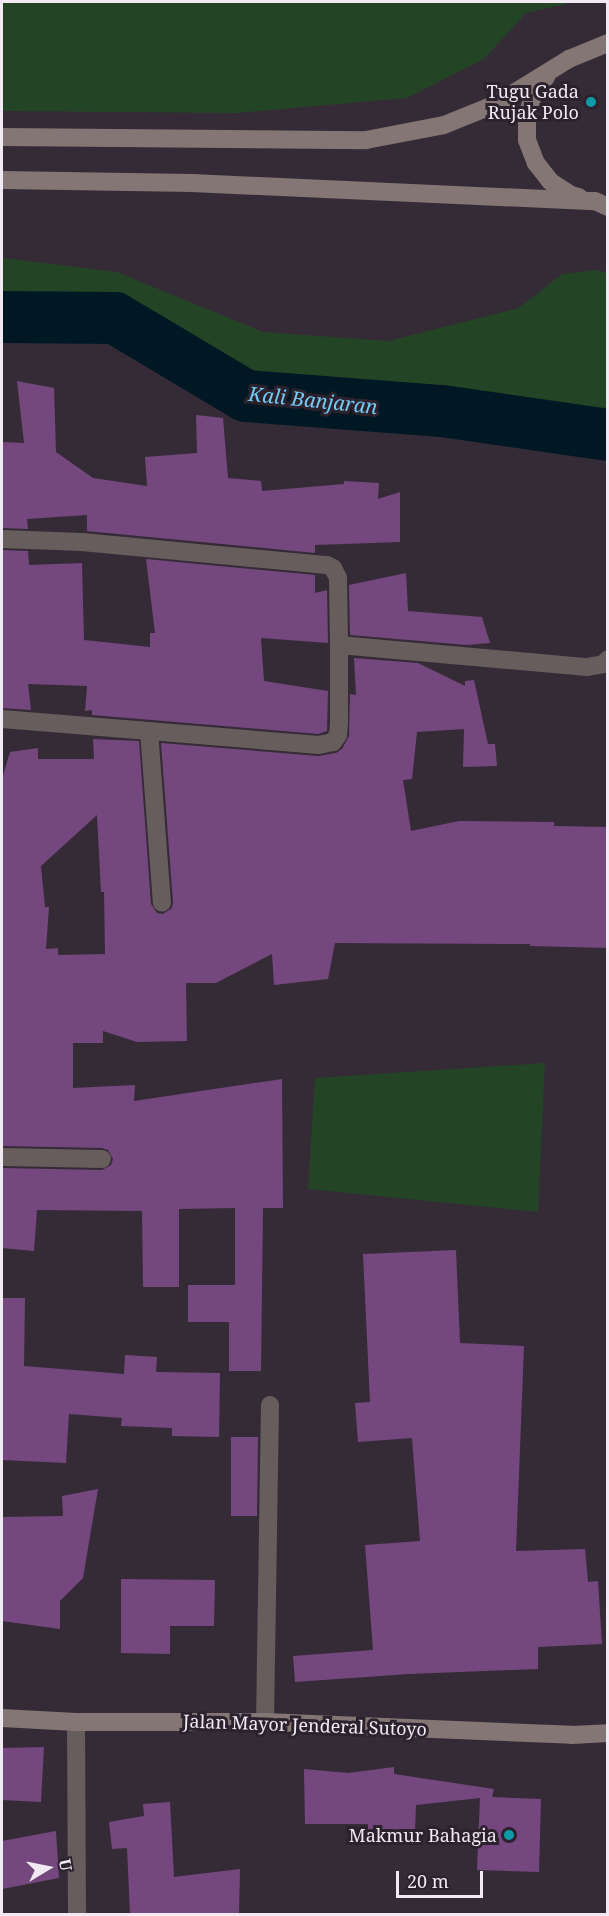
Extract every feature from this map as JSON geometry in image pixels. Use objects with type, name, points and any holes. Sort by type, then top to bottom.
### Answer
[{"type":"main road","points":[[2,137],[366,140],[444,125],[496,104],[569,59],[608,43]]},
{"type":"main road","points":[[603,202],[572,195],[551,182],[536,163],[527,140],[527,116],[534,92],[549,73],[569,59],[588,54],[608,54]]},
{"type":"main road","points":[[2,180],[192,183],[603,202]]},
{"type":"main road","name":"Jalan Mayor Jenderal Sutoyo","points":[[2,1718],[76,1722],[265,1722],[572,1734],[608,1733]]},
{"type":"street","points":[[2,539],[82,542],[327,565],[333,568],[338,578],[339,645],[338,728],[333,742],[319,745],[2,719]]},
{"type":"street","points":[[339,645],[587,667],[604,664],[608,659]]},
{"type":"street","points":[[149,731],[162,903]]},
{"type":"street","points":[[2,1157],[102,1159]]},
{"type":"street","points":[[265,1722],[270,1405]]},
{"type":"street","points":[[76,1722],[76,1914]]},
{"type":"green space","points":[[2,2],[575,2],[526,13],[484,59],[407,98],[236,113],[2,111]]},
{"type":"green space","points":[[2,258],[117,272],[263,332],[389,341],[519,308],[562,274],[597,270],[607,273],[607,435],[442,411],[246,396],[115,318],[2,317]]},
{"type":"green space","points":[[545,1063],[538,1212],[308,1189],[315,1078]]},
{"type":"building","points":[[17,381],[54,388],[56,452],[93,478],[147,486],[145,457],[197,453],[196,415],[223,418],[228,478],[261,481],[262,491],[344,484],[344,481],[379,483],[378,499],[400,492],[400,542],[315,545],[315,553],[87,531],[87,515],[27,519],[28,529],[2,528],[2,442],[24,443]]},
{"type":"building","points":[[2,550],[28,551],[29,565],[82,563],[84,640],[150,647],[150,633],[155,633],[146,559],[315,575],[315,593],[327,590],[328,643],[261,638],[264,681],[328,691],[327,731],[318,734],[92,715],[92,710],[85,711],[87,686],[28,684],[31,710],[2,708]]},
{"type":"building","points":[[406,573],[408,611],[482,617],[490,643],[467,645],[350,635],[349,585]]},
{"type":"building","points":[[354,658],[418,663],[465,686],[465,681],[474,680],[488,744],[495,744],[497,766],[463,767],[464,729],[417,732],[412,779],[403,780],[411,831],[459,821],[554,822],[554,826],[608,827],[608,948],[530,946],[530,944],[335,943],[328,979],[274,985],[272,954],[216,983],[186,983],[187,1041],[137,1042],[103,1031],[103,1043],[73,1043],[73,1088],[135,1085],[134,1101],[282,1079],[283,1208],[263,1208],[261,1371],[229,1371],[229,1322],[188,1322],[188,1285],[235,1285],[235,1208],[179,1209],[179,1287],[143,1287],[142,1211],[37,1210],[34,1251],[2,1248],[2,1168],[102,1170],[111,1165],[113,1159],[108,1150],[102,1148],[2,1146],[2,779],[10,752],[38,748],[38,759],[94,759],[93,739],[139,741],[151,904],[157,913],[163,914],[172,908],[173,902],[161,743],[318,756],[336,753],[342,749],[349,736],[350,694],[356,695]],"holes":[[[97,815],[101,892],[104,892],[105,954],[58,955],[58,948],[46,949],[49,907],[45,907],[41,866]]]},
{"type":"building","points":[[456,1250],[460,1343],[524,1346],[516,1551],[585,1549],[588,1582],[598,1581],[602,1644],[538,1647],[538,1669],[409,1674],[295,1682],[293,1656],[373,1650],[365,1545],[420,1541],[412,1438],[358,1442],[355,1403],[370,1402],[363,1254]]},
{"type":"building","points":[[2,1298],[25,1298],[24,1366],[124,1374],[125,1355],[157,1357],[156,1372],[220,1373],[219,1437],[172,1436],[172,1428],[121,1426],[122,1418],[69,1414],[66,1463],[2,1460]]},
{"type":"building","points":[[231,1437],[258,1437],[257,1516],[231,1516]]},
{"type":"building","points":[[98,1489],[83,1578],[60,1601],[60,1629],[2,1621],[2,1517],[63,1516],[62,1496]]},
{"type":"building","points":[[121,1579],[215,1580],[214,1626],[170,1626],[170,1654],[121,1653]]},
{"type":"building","points":[[44,1747],[41,1802],[2,1800],[2,1748]]},
{"type":"building","points":[[394,1767],[394,1774],[494,1789],[492,1797],[541,1799],[539,1872],[477,1870],[480,1798],[416,1805],[415,1831],[368,1831],[368,1824],[305,1824],[304,1769],[348,1773]]},
{"type":"building","points":[[170,1802],[174,1877],[240,1869],[239,1914],[130,1914],[127,1848],[112,1849],[109,1822],[144,1816],[143,1804]]},
{"type":"building","points":[[56,1831],[59,1878],[2,1889],[2,1841]]},
{"type":"waterway","name":"Kali Banjaran","points":[[2,317],[115,318],[246,396],[442,411],[608,435]]},
{"type":"place","name":"Tugu Gada Rujak Polo","points":[[591,102]]},
{"type":"place","name":"Makmur Bahagia","points":[[509,1835]]}]
